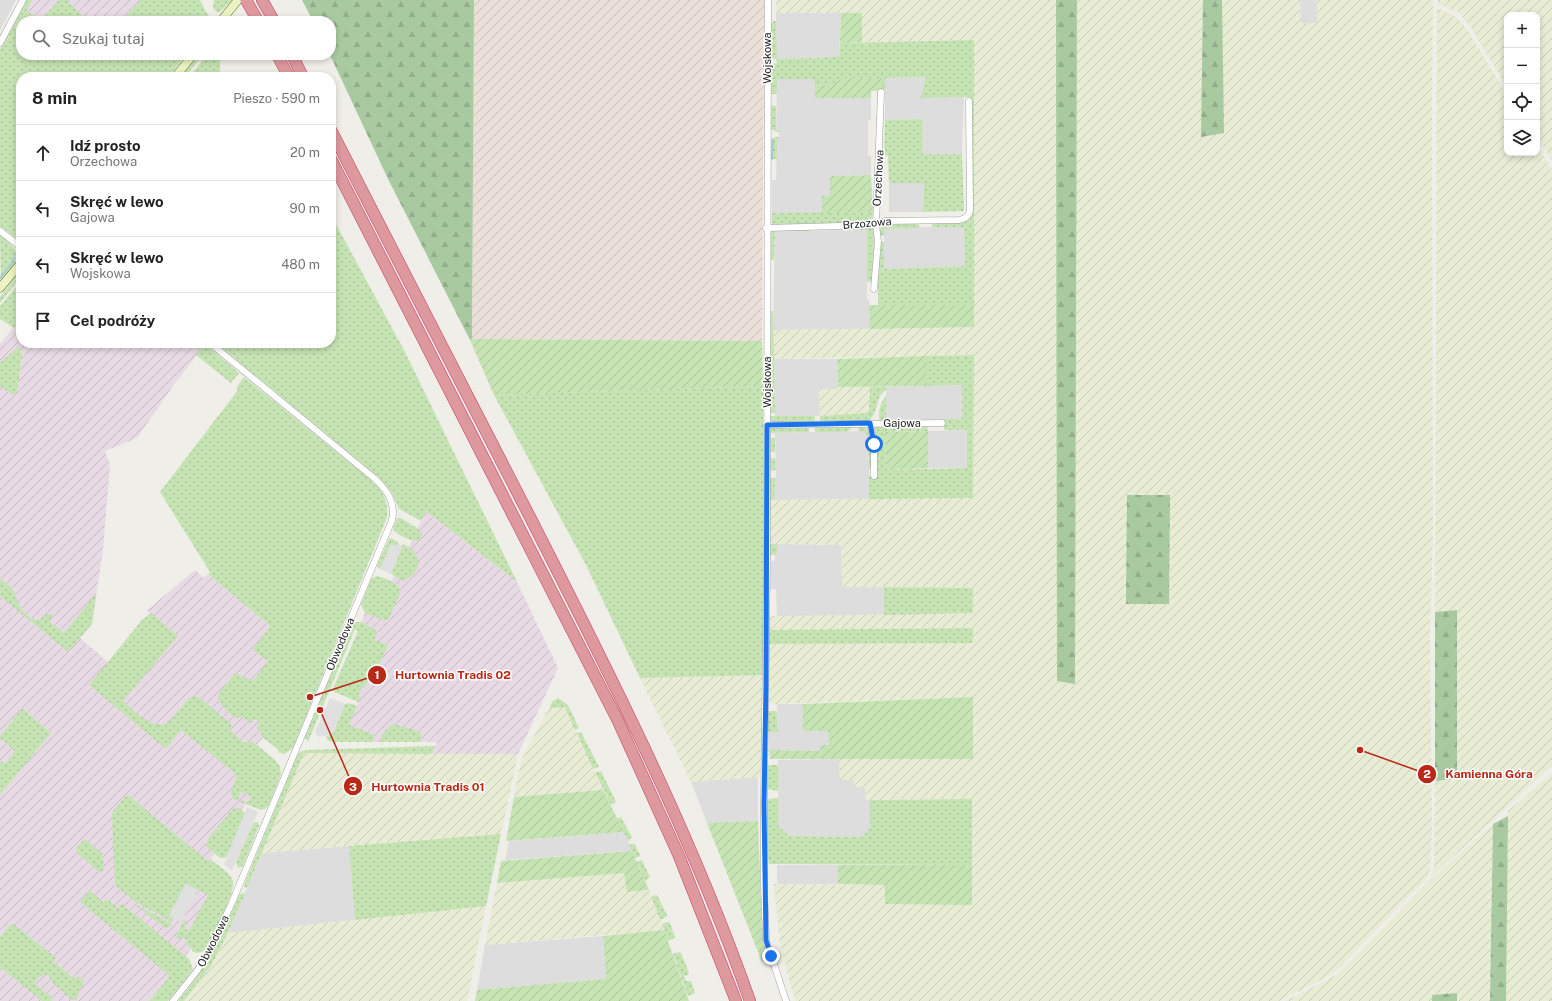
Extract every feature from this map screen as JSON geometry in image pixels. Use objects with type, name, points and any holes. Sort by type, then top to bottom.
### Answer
[{"type":"highway","points":[[262,0],[271,16]]},
{"type":"highway","points":[[244,1],[254,16]]},
{"type":"highway","points":[[280,60],[286,72]]},
{"type":"highway","points":[[294,60],[300,72]]},
{"type":"highway","points":[[336,140],[603,661],[659,778],[688,843],[750,1001]]},
{"type":"highway","points":[[336,169],[618,721],[679,856],[736,1001]]},
{"type":"street","points":[[0,43],[23,0]]},
{"type":"street","name":"Wojskowa","points":[[768,0],[764,884],[766,940],[786,1001]]},
{"type":"street","points":[[227,16],[244,1]]},
{"type":"street","points":[[179,72],[189,60]]},
{"type":"street","name":"Orzechowa","points":[[874,289],[878,241],[876,225],[881,92]]},
{"type":"street","name":"Brzozowa","points":[[766,228],[876,225],[885,221],[959,220],[967,217],[970,213],[969,101]]},
{"type":"street","points":[[0,231],[16,243]]},
{"type":"street","points":[[0,288],[16,269]]},
{"type":"street","name":"Obwodowa","points":[[173,1001],[197,972],[206,957],[231,905],[392,520],[394,511],[386,491],[374,478],[216,348]]},
{"type":"street","points":[[870,423],[874,444],[874,476]]},
{"type":"street","name":"Gajowa","points":[[767,425],[942,423]]},
{"type":"shaded area","points":[[0,0],[16,0],[0,31]]},
{"type":"shaded area","points":[[32,0],[141,0],[126,16],[34,16],[26,12]]},
{"type":"shaded area","points":[[474,0],[764,0],[762,341],[472,339]]},
{"type":"shaded area","points":[[1300,0],[1317,0],[1317,23],[1300,23]]},
{"type":"shaded area","points":[[776,13],[841,13],[839,57],[776,59]]},
{"type":"shaded area","points":[[927,77],[922,98],[964,97],[962,154],[922,154],[922,119],[885,120],[885,78]]},
{"type":"shaded area","points":[[777,79],[815,79],[815,98],[871,98],[871,120],[868,120],[868,156],[871,156],[871,175],[830,176],[830,196],[822,196],[822,213],[772,213],[772,180],[776,180],[777,139],[779,137],[779,131],[776,131]]},
{"type":"shaded area","points":[[889,183],[924,183],[923,212],[889,212]]},
{"type":"shaded area","points":[[964,227],[965,266],[884,269],[884,229]]},
{"type":"shaded area","points":[[867,230],[867,299],[869,299],[870,329],[773,330],[775,231]]},
{"type":"shaded area","points":[[16,324],[16,348],[196,348],[200,351],[173,386],[137,438],[105,451],[110,465],[103,549],[92,624],[80,638],[108,662],[142,620],[151,614],[147,610],[195,570],[204,578],[208,574],[315,664],[279,750],[263,738],[257,745],[275,760],[254,789],[247,805],[245,804],[209,862],[221,872],[197,939],[171,976],[149,1001],[0,1001],[0,795],[51,733],[22,708],[0,736],[0,344]]},
{"type":"shaded area","points":[[774,359],[837,359],[838,389],[819,389],[820,416],[775,417]]},
{"type":"shaded area","points":[[962,385],[962,419],[891,420],[886,415],[886,387]]},
{"type":"shaded area","points":[[967,430],[967,468],[928,468],[928,431]]},
{"type":"shaded area","points":[[863,431],[869,437],[869,499],[774,500],[774,479],[776,477],[775,433]]},
{"type":"shaded area","points":[[426,511],[517,582],[558,668],[518,754],[432,754],[437,742],[341,742],[360,697],[341,689],[361,623],[365,613],[379,607]]},
{"type":"shaded area","points":[[398,543],[402,546],[391,574],[380,569],[391,544],[396,546]]},
{"type":"shaded area","points":[[777,544],[841,545],[842,587],[884,587],[884,615],[777,617],[776,589],[770,589],[771,561],[775,561],[775,555],[777,555]]},
{"type":"shaded area","points":[[330,698],[345,704],[333,734],[318,737],[315,732]]},
{"type":"shaded area","points":[[777,704],[803,704],[803,731],[828,731],[829,745],[821,751],[769,750],[769,732],[778,731]]},
{"type":"shaded area","points":[[0,738],[15,751],[5,765],[0,761]]},
{"type":"shaded area","points":[[839,759],[840,780],[853,780],[865,787],[866,799],[870,800],[870,828],[862,837],[789,836],[778,826],[778,760]]},
{"type":"shaded area","points":[[758,777],[758,821],[707,823],[691,782]]},
{"type":"shaded area","points":[[247,807],[258,812],[232,871],[224,864]]},
{"type":"shaded area","points":[[624,832],[632,851],[505,860],[509,841]]},
{"type":"shaded area","points":[[349,846],[355,920],[228,933],[262,853]]},
{"type":"shaded area","points":[[777,865],[838,865],[838,884],[777,884]]},
{"type":"shaded area","points":[[186,883],[198,890],[181,922],[169,915]]},
{"type":"shaded area","points":[[603,936],[606,979],[477,990],[485,945]]},
{"type":"green space","points":[[27,0],[32,0],[26,12],[37,16],[18,16]]},
{"type":"green space","points":[[59,0],[70,0],[68,2],[83,16],[44,16]]},
{"type":"green space","points":[[141,0],[200,0],[208,16],[126,16]]},
{"type":"green space","points":[[214,0],[232,0],[219,13],[213,8]]},
{"type":"green space","points":[[302,0],[474,0],[472,339],[470,340],[389,181],[332,60],[336,60],[336,16],[310,16]]},
{"type":"green space","points":[[776,0],[1300,0],[1301,23],[1317,23],[1317,0],[1433,0],[1433,535],[1430,634],[1432,833],[1430,869],[1426,880],[1395,910],[1341,967],[1329,976],[1279,1001],[795,1001],[780,945],[774,884],[885,885],[885,904],[972,799],[866,800],[865,787],[854,787],[853,780],[840,780],[839,759],[972,759],[973,697],[769,704],[769,644],[972,643],[973,628],[770,630],[770,616],[972,613],[973,588],[842,587],[841,545],[769,544],[768,500],[973,498],[974,355],[774,359],[773,330],[974,327],[974,40],[862,42],[862,13],[776,13]]},
{"type":"green space","points":[[1056,0],[1077,0],[1075,684],[1057,681]]},
{"type":"green space","points":[[1203,0],[1222,0],[1224,133],[1201,137]]},
{"type":"green space","points":[[1438,0],[1552,0],[1552,161],[1540,141],[1540,12],[1504,12],[1504,82],[1470,26],[1459,13],[1438,4]]},
{"type":"green space","points":[[1437,9],[1440,9],[1456,17],[1468,31],[1504,90],[1504,156],[1540,156],[1540,150],[1552,170],[1552,766],[1431,877],[1434,866],[1435,781],[1457,779],[1457,610],[1435,612]]},
{"type":"green space","points":[[841,13],[862,13],[862,42],[840,43]]},
{"type":"green space","points":[[16,20],[16,60],[182,60],[172,72],[16,72],[16,238],[0,226],[0,50]]},
{"type":"green space","points":[[776,21],[777,59],[839,57],[840,43],[974,40],[974,305],[878,305],[878,269],[881,242],[884,242],[884,269],[965,266],[964,227],[932,227],[932,222],[964,221],[972,214],[970,97],[921,98],[926,77],[885,79],[843,78],[831,85],[815,86],[814,79],[777,79],[777,94],[770,94],[769,65],[777,63],[776,59],[769,58],[770,25]]},
{"type":"green space","points":[[194,60],[199,60],[189,72],[184,72]]},
{"type":"green space","points":[[203,60],[220,60],[220,72],[193,72]]},
{"type":"green space","points":[[843,78],[885,79],[885,90],[871,91],[871,98],[815,98],[815,86],[831,85]]},
{"type":"green space","points":[[769,105],[776,106],[776,131],[779,131],[779,133],[771,129]]},
{"type":"green space","points":[[922,119],[922,154],[962,154],[964,211],[923,212],[924,183],[889,183],[888,156],[884,155],[885,120]]},
{"type":"green space","points":[[779,137],[777,139],[777,159],[772,159],[770,157],[771,139]]},
{"type":"green space","points":[[871,175],[873,212],[822,213],[822,196],[830,196],[830,176]]},
{"type":"green space","points":[[873,212],[871,221],[868,223],[772,225],[772,213]]},
{"type":"green space","points":[[917,223],[920,228],[884,229],[884,236],[881,235],[879,229],[886,224]]},
{"type":"green space","points":[[336,224],[405,352],[517,582],[426,511],[421,521],[399,509],[392,493],[377,476],[222,348],[336,348]]},
{"type":"green space","points":[[868,227],[873,229],[874,232],[873,282],[867,282],[867,230],[847,230]]},
{"type":"green space","points":[[809,229],[809,231],[775,231],[774,260],[770,260],[770,230]]},
{"type":"green space","points":[[0,235],[14,248],[16,253],[15,263],[1,282]]},
{"type":"green space","points":[[16,277],[16,283],[0,303],[0,297]]},
{"type":"green space","points":[[16,287],[16,325],[14,328],[0,319],[0,306]]},
{"type":"green space","points":[[869,305],[974,305],[974,327],[870,329]]},
{"type":"green space","points":[[768,311],[773,311],[775,413],[769,413]]},
{"type":"green space","points":[[470,340],[762,341],[763,386],[494,395]]},
{"type":"green space","points":[[16,348],[18,348],[22,355],[17,393],[13,395],[0,386],[0,363]]},
{"type":"green space","points":[[196,348],[210,348],[239,373],[231,383],[196,355],[200,351]]},
{"type":"green space","points":[[974,355],[973,498],[869,499],[869,476],[875,476],[877,451],[875,426],[927,425],[928,431],[885,432],[886,470],[967,468],[967,430],[944,430],[944,419],[962,419],[962,385],[927,386],[927,356]]},
{"type":"green space","points":[[927,356],[927,386],[838,387],[837,359]]},
{"type":"green space","points":[[244,377],[377,485],[384,496],[387,508],[387,517],[293,748],[284,754],[278,752],[279,750],[261,736],[262,732],[256,728],[260,723],[255,719],[250,723],[243,717],[235,718],[222,705],[218,696],[223,687],[235,673],[253,681],[268,661],[253,650],[270,626],[208,574],[210,572],[160,492],[238,390],[236,388]]},
{"type":"green space","points":[[763,386],[763,675],[640,678],[586,565],[494,395]]},
{"type":"green space","points":[[838,387],[870,387],[870,413],[820,416],[819,389],[837,389]]},
{"type":"green space","points":[[870,387],[886,387],[886,390],[882,393],[878,401],[874,414],[867,421],[820,422],[820,416],[869,413]]},
{"type":"green space","points":[[886,396],[886,415],[891,420],[880,421],[880,408]]},
{"type":"green space","points":[[769,416],[815,416],[815,423],[775,423],[771,421]]},
{"type":"green space","points":[[859,426],[864,427],[868,431],[872,442],[873,467],[869,469],[869,437],[863,431],[858,431]]},
{"type":"green space","points":[[809,427],[809,432],[769,433],[770,428]]},
{"type":"green space","points":[[815,427],[851,427],[851,429],[846,432],[815,432]]},
{"type":"green space","points":[[928,431],[928,468],[886,470],[885,432]]},
{"type":"green space","points":[[769,438],[775,438],[775,452],[769,452]]},
{"type":"green space","points":[[768,458],[775,458],[776,470],[768,471]]},
{"type":"green space","points":[[768,478],[775,478],[774,500],[768,500]]},
{"type":"green space","points":[[1127,495],[1170,495],[1169,604],[1126,604]]},
{"type":"green space","points":[[398,518],[401,518],[417,528],[422,535],[421,540],[410,540],[394,531],[393,526]]},
{"type":"green space","points":[[391,538],[398,542],[398,545],[391,545],[380,569],[377,566],[389,539]]},
{"type":"green space","points":[[403,544],[415,552],[419,563],[414,573],[403,581],[391,574]]},
{"type":"green space","points":[[769,544],[777,544],[777,555],[770,555]]},
{"type":"green space","points":[[377,576],[394,583],[401,591],[389,618],[385,621],[365,613],[361,605],[371,579]]},
{"type":"green space","points":[[0,578],[12,589],[21,608],[27,615],[37,620],[44,617],[46,614],[54,615],[49,621],[64,633],[94,596],[96,597],[92,624],[68,652],[0,596]]},
{"type":"green space","points":[[884,587],[973,588],[973,613],[884,615]]},
{"type":"green space","points":[[1457,610],[1457,779],[1435,781],[1435,612]]},
{"type":"green space","points":[[151,613],[178,636],[123,701],[149,722],[162,724],[168,723],[189,698],[195,696],[200,698],[231,724],[231,731],[243,742],[253,742],[280,766],[281,774],[269,805],[265,809],[261,810],[233,799],[231,792],[237,775],[181,730],[166,749],[89,685],[142,620]],"holes":[[[241,792],[251,796],[248,803],[238,799]]]},
{"type":"green space","points":[[354,622],[362,622],[378,632],[374,640],[388,645],[373,678],[362,688],[358,696],[361,697],[358,702],[332,691],[358,631],[355,629],[308,742],[305,737],[350,627]]},
{"type":"green space","points":[[973,628],[973,643],[769,644],[770,630]]},
{"type":"green space","points":[[763,675],[762,777],[691,782],[640,678]]},
{"type":"green space","points":[[973,697],[973,759],[770,759],[769,750],[820,751],[821,745],[829,745],[828,731],[803,731],[803,704]]},
{"type":"green space","points":[[558,698],[568,705],[579,728],[575,730],[565,707],[549,708],[552,702]]},
{"type":"green space","points":[[349,703],[357,706],[349,725],[374,735],[373,742],[332,742],[327,739],[326,736],[333,734],[345,704]]},
{"type":"green space","points":[[565,707],[603,790],[514,797],[518,773],[524,754],[549,708]]},
{"type":"green space","points":[[22,708],[51,733],[0,795],[0,761],[5,764],[15,751],[0,738],[0,736]]},
{"type":"green space","points":[[777,711],[778,732],[768,732],[768,712]]},
{"type":"green space","points":[[393,724],[418,731],[421,733],[421,742],[380,742],[383,733]]},
{"type":"green space","points":[[581,732],[599,767],[593,769],[577,733]]},
{"type":"green space","points":[[435,746],[432,754],[304,753],[247,888],[244,887],[297,756],[300,752],[306,750]]},
{"type":"green space","points":[[304,753],[518,754],[501,834],[262,853]]},
{"type":"green space","points":[[768,765],[778,765],[778,791],[767,789]]},
{"type":"green space","points":[[601,771],[616,802],[611,805],[595,772]]},
{"type":"green space","points":[[1552,773],[1552,1001],[1506,1001],[1508,811]]},
{"type":"green space","points":[[603,790],[624,832],[506,841],[514,797]]},
{"type":"green space","points":[[128,795],[209,862],[210,859],[226,872],[233,881],[231,894],[227,904],[207,949],[204,951],[199,953],[193,952],[185,943],[187,940],[182,937],[180,940],[176,936],[184,920],[187,923],[184,928],[189,931],[208,895],[186,884],[169,916],[173,918],[172,922],[134,901],[115,885],[112,813]]},
{"type":"green space","points":[[778,798],[778,826],[789,836],[862,837],[870,828],[870,800],[972,799],[972,865],[769,864],[766,849],[766,803],[769,799]]},
{"type":"green space","points":[[234,808],[239,808],[245,813],[227,856],[225,858],[220,858],[207,847],[206,844],[209,837]]},
{"type":"green space","points":[[1508,816],[1506,1001],[1490,1001],[1493,824]]},
{"type":"green space","points":[[621,817],[632,837],[628,841],[617,819]]},
{"type":"green space","points":[[758,821],[762,926],[768,960],[762,962],[707,823]]},
{"type":"green space","points":[[255,822],[258,822],[259,826],[243,866],[238,868],[236,862]]},
{"type":"green space","points":[[1493,824],[1490,1001],[1457,1001],[1457,994],[1432,995],[1432,1001],[1285,1001],[1338,974],[1429,881]]},
{"type":"green space","points":[[501,834],[486,906],[355,920],[349,846]]},
{"type":"green space","points":[[85,839],[102,853],[104,868],[102,872],[99,872],[76,852],[77,847]]},
{"type":"green space","points":[[629,844],[635,844],[640,855],[639,857],[635,858]]},
{"type":"green space","points":[[632,851],[649,890],[627,892],[624,873],[497,883],[501,861]]},
{"type":"green space","points":[[642,860],[650,877],[645,881],[637,862]]},
{"type":"green space","points":[[838,865],[972,865],[972,905],[885,904],[885,885],[838,884]]},
{"type":"green space","points":[[624,873],[627,892],[649,890],[664,930],[485,945],[497,883]]},
{"type":"green space","points":[[89,890],[103,902],[107,899],[118,908],[122,904],[189,959],[193,969],[168,1001],[149,1001],[170,976],[80,902]]},
{"type":"green space","points":[[242,893],[245,894],[211,966],[184,1001],[178,1001],[206,963],[220,937],[239,895]]},
{"type":"green space","points":[[657,895],[667,915],[660,920],[651,896]]},
{"type":"green space","points":[[133,903],[172,924],[170,927],[166,928]]},
{"type":"green space","points":[[486,906],[467,1001],[184,1001],[211,966],[228,933]]},
{"type":"green space","points":[[668,922],[670,923],[675,937],[668,941],[662,924]]},
{"type":"green space","points":[[12,923],[56,958],[53,962],[75,979],[78,976],[84,981],[76,1000],[72,1000],[53,983],[49,976],[45,974],[39,977],[34,983],[53,998],[51,1001],[42,1001],[0,967],[0,937]]},
{"type":"green space","points":[[664,930],[689,1001],[475,1001],[477,990],[606,979],[603,936]]},
{"type":"green space","points":[[679,952],[681,953],[689,973],[688,975],[684,976],[686,981],[691,981],[695,993],[688,996],[673,954]]},
{"type":"green space","points":[[1457,993],[1457,1001],[1432,1001],[1432,995]]},
{"type":"waterway","points":[[772,159],[773,140]]},
{"type":"waterway","points":[[0,278],[14,258]]},
{"type":"place","name":"Hurtownia Tradis 02","points":[[310,697]]},
{"type":"place","name":"Hurtownia Tradis 01","points":[[320,710]]},
{"type":"place","name":"Kamienna Góra","points":[[1360,750]]},
{"type":"route","points":[[771,956],[766,940],[764,884],[767,425],[870,423],[874,444]]}]
